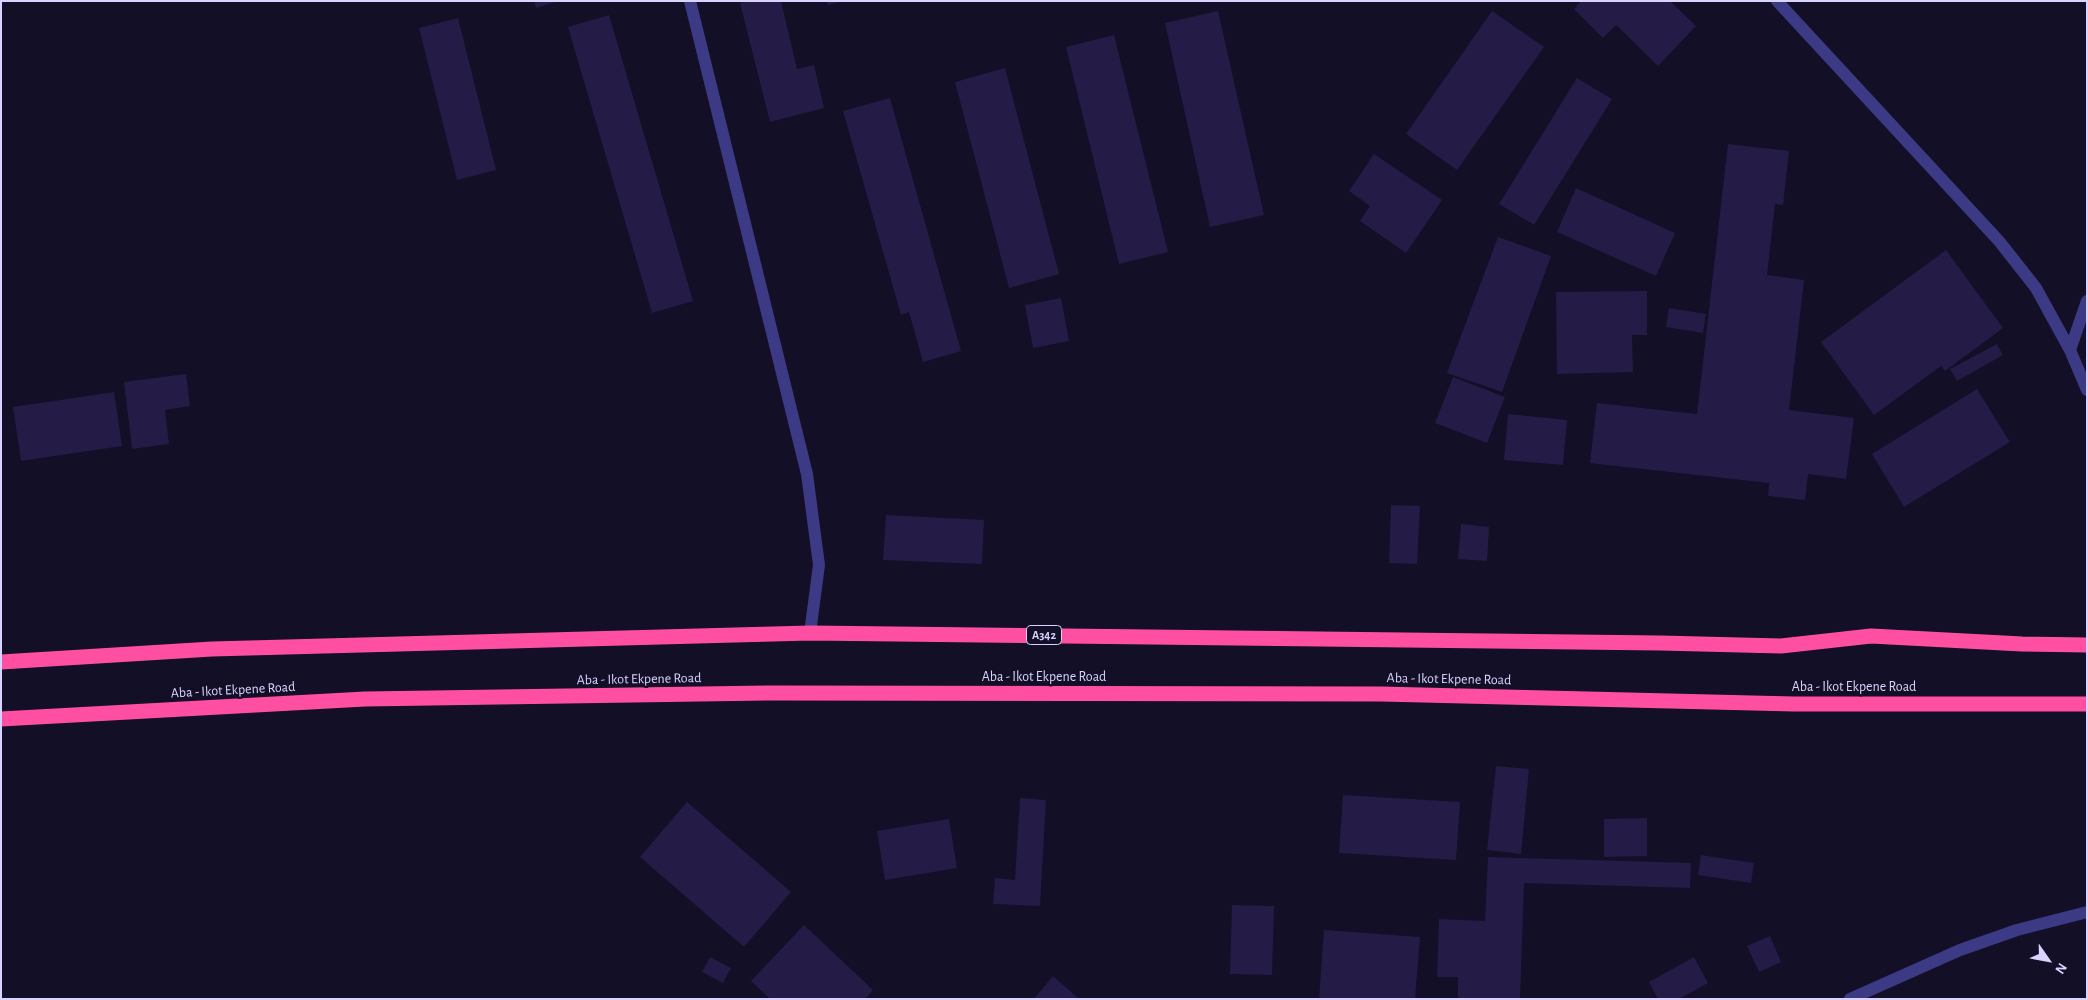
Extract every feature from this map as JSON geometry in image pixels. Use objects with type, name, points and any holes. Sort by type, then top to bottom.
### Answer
[{"type":"highway","name":"A342","points":[[1,662],[212,649],[810,633],[1780,646],[1871,636],[2022,644],[2087,645]]},
{"type":"highway","name":"Aba - Ikot Ekpene Road","points":[[1,719],[365,700],[767,693],[1381,694],[1794,704],[2087,704]]},
{"type":"street","points":[[690,1],[807,474],[818,565],[810,633]]},
{"type":"street","points":[[1777,1],[1999,241],[2036,288],[2070,350],[2087,390]]},
{"type":"street","points":[[2070,350],[2087,301]]},
{"type":"street","points":[[1850,999],[1960,950],[2017,930],[2087,912]]},
{"type":"building","points":[[534,1],[555,1],[555,2],[536,8]]},
{"type":"building","points":[[746,1],[781,1],[797,69],[814,65],[824,108],[770,122],[740,3]]},
{"type":"building","points":[[827,1],[840,1],[840,2],[828,5]]},
{"type":"building","points":[[1581,1],[1670,1],[1696,26],[1658,66],[1616,25],[1603,38],[1574,9]]},
{"type":"building","points":[[1218,11],[1264,215],[1210,227],[1165,23]]},
{"type":"building","points":[[1492,11],[1544,47],[1457,170],[1406,134]]},
{"type":"building","points":[[609,15],[693,301],[652,313],[568,27]]},
{"type":"building","points":[[458,18],[496,170],[457,180],[419,28]]},
{"type":"building","points":[[1114,35],[1168,252],[1119,264],[1066,47]]},
{"type":"building","points":[[1005,68],[1059,274],[1009,288],[955,82]]},
{"type":"building","points":[[1577,78],[1612,99],[1534,225],[1499,204]]},
{"type":"building","points":[[890,98],[961,351],[923,362],[909,312],[901,315],[843,111]]},
{"type":"building","points":[[1728,144],[1789,151],[1783,205],[1775,204],[1767,275],[1804,280],[1789,410],[1854,418],[1846,479],[1808,474],[1805,500],[1768,496],[1769,483],[1590,463],[1597,403],[1697,414]]},
{"type":"building","points":[[1374,154],[1442,200],[1406,253],[1360,221],[1370,206],[1349,191]]},
{"type":"building","points":[[1576,188],[1675,233],[1656,276],[1557,232]]},
{"type":"building","points":[[1498,237],[1551,256],[1502,392],[1447,373]]},
{"type":"building","points":[[1946,250],[2003,328],[1945,371],[1941,366],[1874,415],[1821,342]]},
{"type":"building","points":[[1647,291],[1647,335],[1632,335],[1633,372],[1557,374],[1556,292]]},
{"type":"building","points":[[1061,298],[1069,341],[1033,348],[1025,305]]},
{"type":"building","points":[[1669,308],[1706,314],[1703,333],[1666,327]]},
{"type":"building","points":[[1997,344],[2003,355],[1957,381],[1950,369]]},
{"type":"building","points":[[186,374],[190,406],[165,410],[169,444],[132,449],[124,382]]},
{"type":"building","points":[[1453,377],[1505,397],[1487,443],[1435,423]]},
{"type":"building","points":[[1977,389],[2010,442],[1904,507],[1872,454]]},
{"type":"building","points":[[114,392],[122,446],[21,461],[13,407]]},
{"type":"building","points":[[1508,414],[1567,420],[1563,465],[1504,460]]},
{"type":"building","points":[[1391,505],[1420,506],[1417,564],[1389,563]]},
{"type":"building","points":[[886,515],[984,520],[982,564],[883,560]]},
{"type":"building","points":[[1461,524],[1489,527],[1487,561],[1458,559]]},
{"type":"building","points":[[1496,766],[1529,769],[1521,854],[1487,850]]},
{"type":"building","points":[[1343,795],[1460,802],[1456,860],[1339,853]]},
{"type":"building","points":[[1020,798],[1046,800],[1040,906],[993,904],[995,878],[1015,880]]},
{"type":"building","points":[[687,802],[791,892],[744,947],[640,857]]},
{"type":"building","points":[[1647,818],[1647,856],[1604,857],[1604,819]]},
{"type":"building","points":[[949,819],[957,868],[885,880],[877,831]]},
{"type":"building","points":[[1701,855],[1754,863],[1751,883],[1698,875]]},
{"type":"building","points":[[1488,857],[1691,863],[1690,888],[1524,883],[1520,999],[1458,999],[1458,977],[1437,977],[1439,919],[1485,921]]},
{"type":"building","points":[[1232,905],[1274,906],[1272,975],[1230,974]]},
{"type":"building","points":[[804,925],[873,990],[865,999],[770,999],[751,981]]},
{"type":"building","points":[[1324,930],[1420,937],[1415,999],[1319,999]]},
{"type":"building","points":[[1770,936],[1781,962],[1759,972],[1747,946]]},
{"type":"building","points":[[710,957],[731,968],[723,983],[702,972]]},
{"type":"building","points":[[1694,957],[1708,983],[1679,999],[1658,999],[1649,982]]},
{"type":"building","points":[[1053,976],[1079,999],[1034,999]]}]
